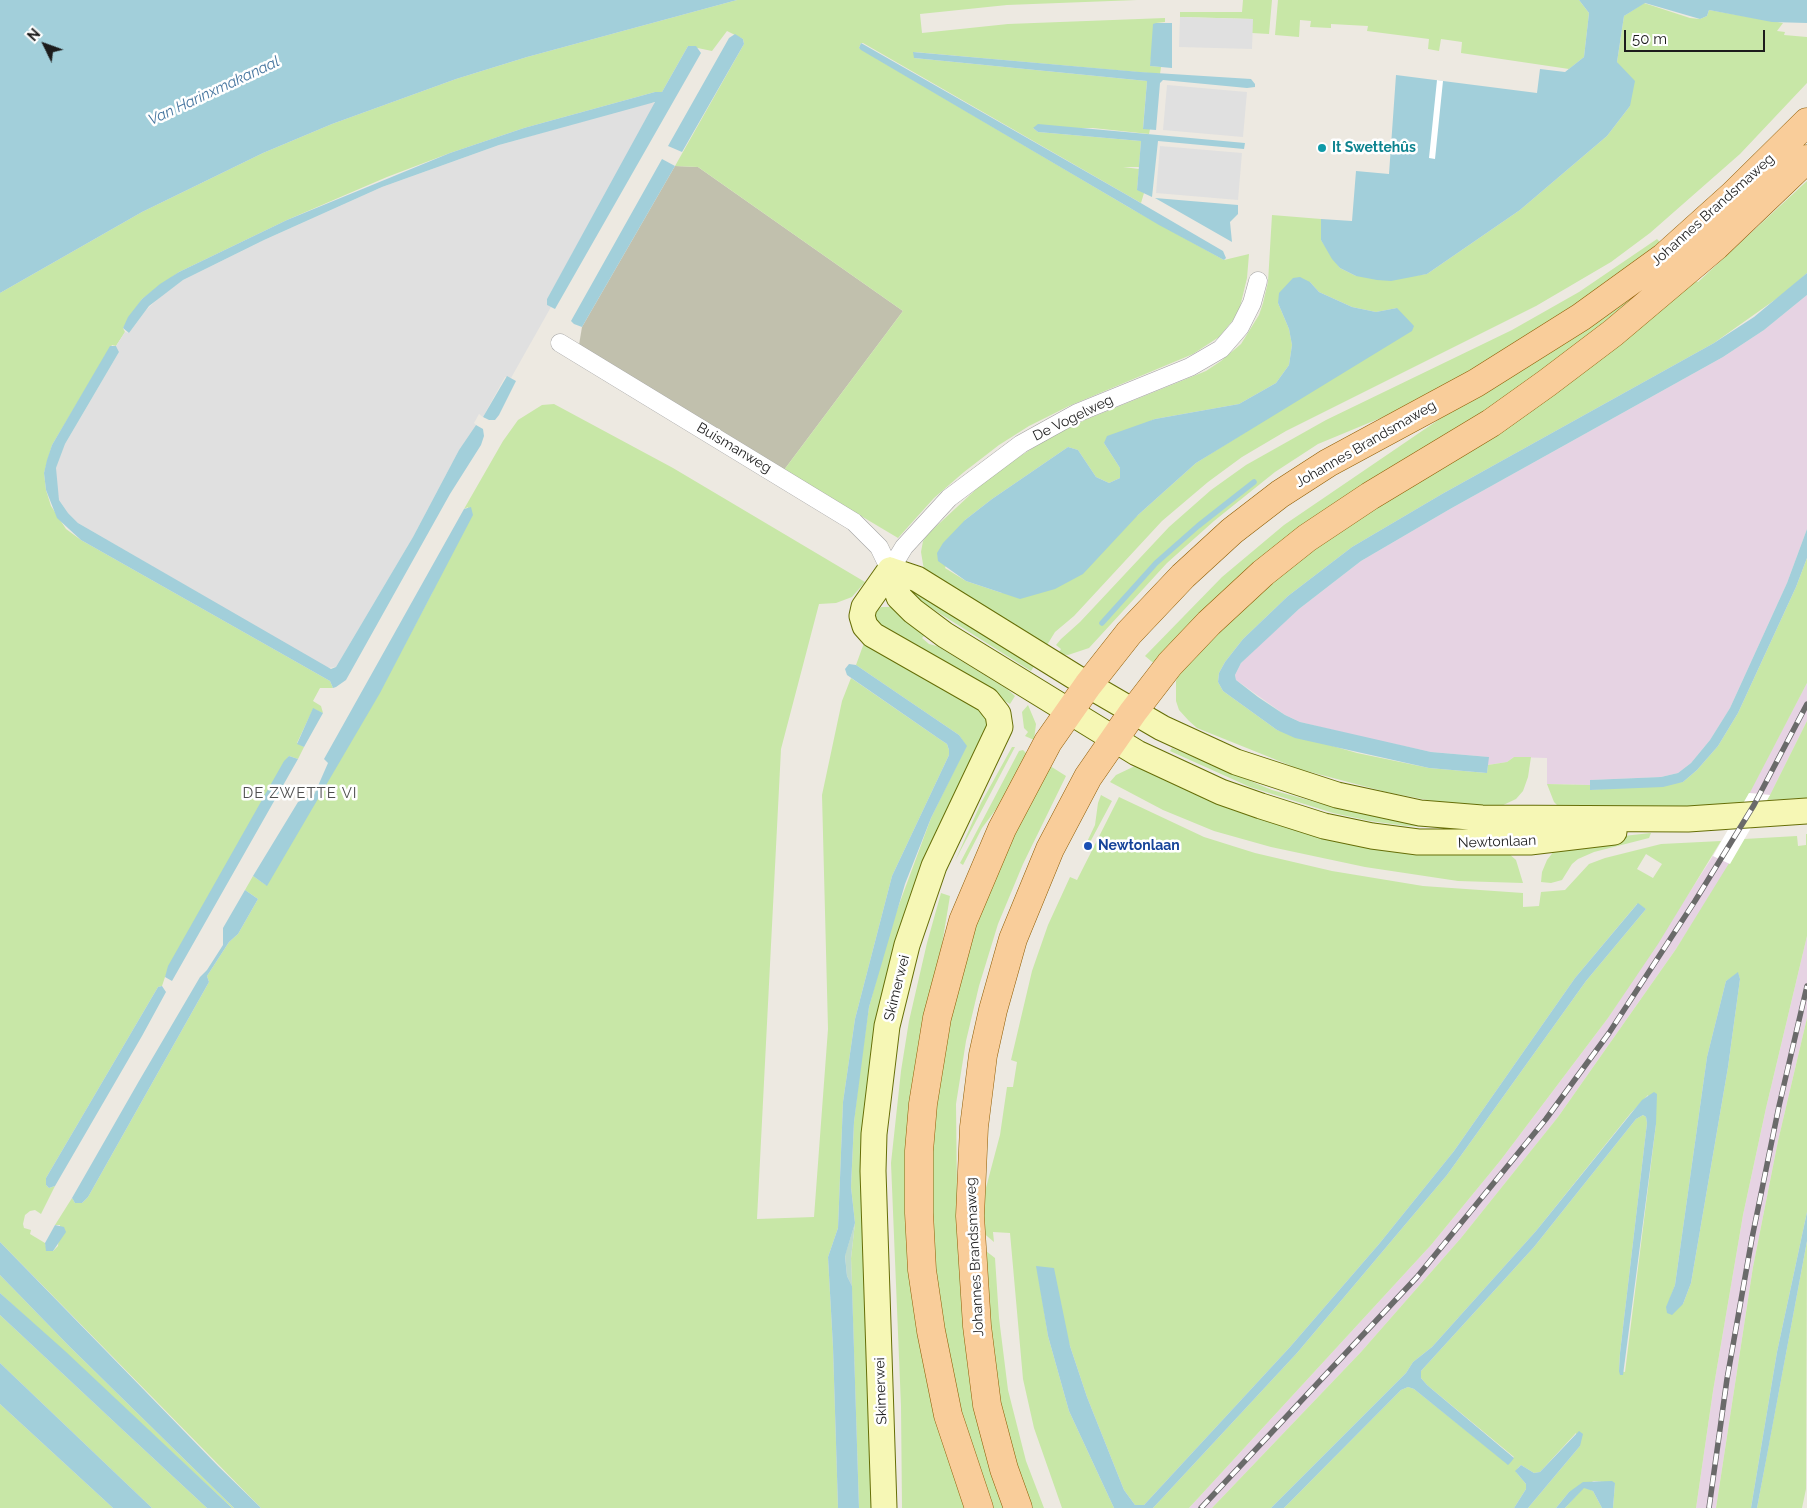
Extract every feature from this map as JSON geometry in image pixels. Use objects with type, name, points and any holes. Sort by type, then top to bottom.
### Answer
[{"type":"main road","name":"Johannes Brandsmaweg","points":[[979,1508],[948,1415],[931,1331],[922,1270],[919,1213],[923,1104],[937,1018],[964,921],[1002,829],[1042,752],[1088,685],[1129,633],[1176,583],[1232,531],[1280,494],[1328,463],[1476,383],[1589,312],[1664,257],[1739,189],[1807,122]]},
{"type":"main road","name":"Johannes Brandsmaweg","points":[[1018,1508],[1004,1469],[987,1405],[976,1326],[970,1216],[971,1180],[980,1078],[999,988],[1030,894],[1076,799],[1114,739],[1170,664],[1196,636],[1264,573],[1307,538],[1370,496],[1491,423],[1548,383],[1613,333],[1708,252],[1807,159]]},
{"type":"street","name":"De Vogelweg","points":[[890,570],[904,547],[949,498],[1021,444],[1077,413],[1190,367],[1221,348],[1240,327],[1252,303],[1258,281]]},
{"type":"street","name":"Buismanweg","points":[[560,344],[854,522],[865,530],[879,547],[890,570],[899,598],[913,612],[945,635],[1069,711]]},
{"type":"street","points":[[890,570],[917,579],[1088,685]]},
{"type":"street","name":"Skimerwei","points":[[884,1508],[873,1171],[874,1134],[887,1026],[907,945],[934,866],[1000,727],[998,714],[987,700],[874,635],[865,626],[862,616],[864,607],[890,570]]},
{"type":"street","name":"Newtonlaan","points":[[1088,685],[1133,712],[1188,740],[1253,768],[1337,795],[1420,813],[1482,818],[1688,819],[1807,811]]},
{"type":"street","name":"Newtonlaan","points":[[1069,711],[1161,765],[1261,806],[1324,826],[1395,840],[1444,844],[1530,842],[1569,838],[1688,819]]},
{"type":"shaded area","points":[[1180,17],[1253,19],[1252,49],[1179,47]]},
{"type":"shaded area","points":[[1167,85],[1247,92],[1243,137],[1163,130]]},
{"type":"shaded area","points":[[651,102],[656,104],[547,299],[547,305],[551,307],[511,378],[505,377],[483,417],[479,414],[474,423],[476,425],[459,450],[413,537],[336,667],[327,668],[78,523],[59,500],[56,468],[65,444],[119,352],[116,346],[125,332],[129,333],[146,310],[162,295],[183,280],[264,240],[382,187],[499,145]]},
{"type":"shaded area","points":[[1160,146],[1242,153],[1238,200],[1156,193]]},
{"type":"shaded area","points":[[675,166],[698,167],[903,311],[784,470],[579,345],[582,327]]},
{"type":"shaded area","points":[[1807,295],[1807,529],[1787,583],[1730,708],[1710,740],[1691,763],[1678,773],[1661,777],[1590,780],[1590,785],[1547,784],[1547,758],[1514,757],[1507,762],[1488,765],[1488,757],[1431,752],[1300,722],[1285,715],[1236,680],[1235,675],[1241,663],[1257,647],[1299,609],[1361,561],[1450,509],[1723,357],[1764,330]]},
{"type":"shaded area","points":[[1807,683],[1807,721],[1770,795],[1749,793]]},
{"type":"shaded area","points":[[1713,856],[1730,864],[1676,949],[1558,1117],[1461,1238],[1361,1352],[1212,1508],[1189,1508],[1431,1245],[1500,1161],[1608,1018]]},
{"type":"shaded area","points":[[1807,936],[1807,1018],[1778,1141],[1753,1267],[1716,1508],[1696,1508],[1713,1391],[1743,1215],[1766,1108]]},
{"type":"shaded area","points":[[855,1223],[851,1258],[852,1286],[847,1276],[845,1255]]},
{"type":"green space","points":[[737,0],[1137,0],[1007,5],[920,14],[922,33],[1008,24],[1165,18],[1165,22],[1156,23],[1150,66],[1161,67],[1160,74],[914,52],[914,58],[1147,81],[1143,128],[1150,129],[1149,134],[1093,128],[1033,128],[1038,132],[1141,141],[1139,167],[1123,167],[1139,169],[1137,189],[1144,193],[1141,203],[863,43],[861,43],[859,48],[1130,208],[1224,260],[1249,254],[1247,278],[1240,307],[1233,320],[1219,337],[1193,354],[1069,406],[1029,426],[999,445],[934,498],[898,538],[784,470],[903,311],[698,167],[675,166],[744,44],[743,39],[727,31],[712,51],[688,46],[662,92],[655,92],[524,128],[387,177],[287,220],[179,272],[142,299],[123,328],[125,332],[116,346],[112,345],[52,445],[44,473],[46,490],[51,506],[66,529],[81,540],[330,681],[333,688],[320,688],[313,701],[321,706],[323,713],[313,709],[297,743],[304,747],[298,759],[289,756],[165,977],[162,986],[158,987],[46,1178],[46,1185],[49,1188],[55,1186],[41,1214],[35,1210],[25,1215],[24,1228],[31,1230],[30,1234],[45,1243],[47,1251],[53,1251],[58,1246],[60,1225],[55,1225],[72,1198],[75,1203],[82,1203],[88,1197],[209,982],[207,976],[229,942],[238,934],[258,899],[245,890],[253,876],[266,885],[379,693],[432,593],[468,507],[464,509],[503,441],[518,420],[542,405],[554,404],[673,468],[865,582],[852,597],[836,603],[819,604],[781,749],[757,1219],[814,1217],[828,1029],[822,795],[842,701],[851,678],[947,744],[949,750],[949,755],[892,876],[855,1019],[843,1102],[838,1228],[828,1257],[838,1508],[261,1508],[0,1242],[0,293],[142,212],[263,153],[332,124],[456,79],[527,57]]},
{"type":"green space","points":[[1243,0],[1272,0],[1269,34],[1252,33],[1252,19],[1180,17],[1180,12],[1242,12]]},
{"type":"green space","points":[[1278,0],[1579,0],[1589,13],[1584,57],[1569,69],[1461,53],[1462,42],[1441,39],[1439,51],[1428,49],[1429,39],[1367,31],[1368,26],[1331,24],[1331,28],[1310,27],[1311,21],[1300,20],[1299,37],[1275,35]]},
{"type":"green space","points":[[1644,3],[1690,18],[1700,19],[1707,16],[1709,10],[1783,23],[1777,31],[1785,32],[1784,35],[1807,37],[1807,83],[1740,154],[1650,233],[1611,262],[1536,306],[1286,431],[1242,457],[1208,482],[1162,521],[1074,616],[1055,632],[1044,650],[924,570],[921,552],[923,541],[928,534],[985,481],[1045,440],[1085,420],[1206,371],[1241,344],[1259,315],[1263,303],[1268,282],[1272,215],[1321,219],[1321,240],[1340,268],[1356,276],[1412,276],[1427,274],[1520,210],[1607,136],[1630,106],[1617,62],[1624,16]],"holes":[[[1310,282],[1319,292],[1352,307],[1376,312],[1397,308],[1298,399],[1196,463],[1138,515],[1002,593],[966,581],[945,568],[965,520],[992,499],[1068,447],[1078,450],[1096,477],[1109,483],[1120,478],[1120,468],[1104,443],[1155,419],[1239,404],[1276,383],[1289,365],[1292,345],[1289,329],[1278,303]]]},
{"type":"green space","points":[[1807,181],[1807,273],[1786,292],[1714,343],[1442,494],[1352,547],[1288,596],[1243,639],[1219,673],[1218,682],[1223,691],[1277,730],[1357,753],[1429,768],[1487,773],[1488,765],[1507,762],[1514,757],[1531,757],[1528,777],[1523,791],[1516,799],[1499,807],[1463,807],[1386,792],[1299,769],[1197,728],[1179,710],[1176,701],[1176,681],[1181,669],[1286,567],[1694,280],[1698,282]]},
{"type":"green space","points":[[1657,239],[1660,242],[1634,264],[1544,330],[1412,405],[1318,444],[1275,472],[1214,521],[1167,563],[1089,648],[1068,655],[1058,654],[1061,649],[1056,645],[1061,639],[1080,622],[1169,527],[1211,490],[1246,465],[1326,420],[1512,330],[1579,292]]},
{"type":"green space","points":[[1679,256],[1623,312],[1157,666],[1145,656],[1222,577],[1284,525]]},
{"type":"green space","points":[[1807,558],[1807,683],[1744,804],[1691,807],[1561,809],[1554,802],[1547,784],[1590,785],[1590,790],[1683,782],[1697,770],[1718,746],[1738,713],[1796,587]]},
{"type":"green space","points":[[913,591],[1038,660],[1031,671],[912,596]]},
{"type":"green space","points":[[881,607],[892,607],[924,636],[922,638],[929,644],[937,646],[1007,689],[1015,696],[1010,704],[877,628],[874,614]]},
{"type":"green space","points":[[864,643],[983,712],[990,726],[882,1012],[874,1508],[859,1508],[851,1258],[855,1223],[851,1187],[854,1122],[860,1069],[869,1007],[890,929],[931,818],[966,746],[959,735],[856,665]]},
{"type":"green space","points":[[1028,705],[1036,724],[1034,740],[1025,736],[1028,732],[1024,728],[1022,712]]},
{"type":"green space","points":[[1807,721],[1807,798],[1767,800],[1770,795]]},
{"type":"green space","points":[[1012,747],[1015,747],[955,861],[981,803]]},
{"type":"green space","points":[[1172,748],[1272,790],[1337,808],[1473,829],[1406,826],[1333,813],[1250,787],[1170,751]]},
{"type":"green space","points":[[1023,750],[1028,755],[1003,800],[982,828],[963,865],[960,863],[1019,751]]},
{"type":"green space","points":[[1047,764],[1066,776],[1023,864],[998,924],[979,986],[966,1041],[956,1104],[957,1196],[1008,1508],[991,1508],[953,1387],[942,1338],[930,1225],[933,1112],[955,988],[995,870]]},
{"type":"green space","points":[[1135,766],[1144,766],[1197,787],[1507,852],[1516,860],[1523,883],[1458,881],[1365,867],[1271,847],[1214,831],[1163,810],[1110,782],[1116,775]]},
{"type":"green space","points":[[1101,795],[1112,801],[1088,846],[1086,844],[1095,825]]},
{"type":"green space","points":[[1119,797],[1204,837],[1255,853],[1332,871],[1423,886],[1523,893],[1523,907],[1539,906],[1541,892],[1565,890],[1589,864],[1605,858],[1661,844],[1721,841],[1658,944],[1608,1018],[1500,1161],[1431,1245],[1189,1508],[1153,1508],[1297,1353],[1447,1175],[1586,981],[1646,909],[1637,904],[1575,978],[1454,1151],[1379,1244],[1290,1347],[1144,1505],[1135,1505],[1124,1490],[1087,1397],[1070,1346],[1037,1266],[1048,1336],[1069,1411],[1114,1508],[1062,1508],[1034,1428],[1023,1379],[1010,1233],[993,1232],[994,1242],[981,1231],[983,1199],[1000,1135],[1007,1087],[1013,1087],[1017,1062],[1011,1060],[1032,971],[1048,925],[1070,877],[1077,880]],"holes":[[[1646,854],[1662,864],[1653,878],[1637,869]]]},
{"type":"green space","points":[[1651,833],[1649,838],[1594,852],[1578,859],[1572,864],[1562,880],[1551,883],[1541,882],[1542,872],[1547,860],[1554,851],[1605,838]]},
{"type":"green space","points":[[1807,834],[1807,936],[1766,1108],[1743,1215],[1713,1391],[1696,1508],[1613,1508],[1615,1483],[1594,1481],[1569,1492],[1556,1508],[1528,1508],[1580,1446],[1576,1433],[1540,1472],[1534,1473],[1521,1465],[1518,1468],[1516,1472],[1526,1484],[1526,1489],[1514,1508],[1284,1508],[1401,1390],[1408,1387],[1414,1389],[1508,1464],[1514,1457],[1427,1385],[1421,1378],[1421,1371],[1534,1247],[1636,1119],[1643,1115],[1646,1117],[1647,1123],[1620,1353],[1619,1371],[1625,1372],[1656,1124],[1648,1095],[1630,1114],[1536,1231],[1432,1347],[1413,1362],[1406,1373],[1271,1508],[1212,1508],[1361,1352],[1461,1238],[1558,1117],[1676,949],[1744,839],[1797,836],[1798,846],[1806,845]],"holes":[[[1738,973],[1740,979],[1728,1067],[1691,1283],[1683,1304],[1667,1307],[1675,1285],[1707,1057],[1726,981]]]},
{"type":"green space","points":[[941,893],[950,896],[908,1150],[967,1508],[902,1508],[901,1406],[891,1163],[901,1071],[909,1021]]},
{"type":"green space","points":[[1807,1018],[1807,1212],[1777,1352],[1751,1508],[1716,1508],[1753,1267],[1778,1141]]},
{"type":"green space","points":[[1807,1241],[1806,1489],[1802,1508],[1757,1508]]},
{"type":"green space","points":[[982,1248],[995,1258],[999,1318],[1008,1390],[1026,1461],[1044,1508],[1030,1508],[1016,1468],[996,1389]]},
{"type":"green space","points":[[0,1275],[69,1346],[234,1508],[0,1293]]},
{"type":"green space","points":[[0,1315],[207,1508],[152,1508],[0,1363]]},
{"type":"green space","points":[[0,1404],[113,1508],[0,1508]]},
{"type":"green space","points":[[1584,1487],[1593,1491],[1602,1508],[1565,1508]]},
{"type":"water","name":"Van Harinxmakanaal","points":[[0,0],[737,0],[527,57],[456,79],[332,124],[263,153],[142,212],[0,293]]},
{"type":"water","points":[[1579,0],[1807,0],[1807,23],[1772,22],[1709,10],[1707,16],[1700,19],[1645,3],[1624,16],[1617,62],[1635,81],[1630,106],[1607,136],[1520,210],[1427,274],[1391,281],[1356,276],[1340,268],[1332,259],[1321,240],[1321,219],[1352,221],[1356,171],[1389,174],[1396,75],[1537,93],[1540,69],[1565,72],[1584,57],[1589,13]]},
{"type":"water","points":[[1172,23],[1172,68],[1150,66],[1153,24]]},
{"type":"water","points":[[735,34],[743,39],[744,44],[682,152],[668,146],[729,38]]},
{"type":"water","points":[[861,43],[1223,251],[1226,258],[1224,260],[1159,225],[861,50],[859,48]]},
{"type":"water","points":[[688,46],[696,46],[701,53],[555,309],[547,305],[547,299],[655,102],[499,145],[382,187],[264,240],[183,280],[149,306],[129,333],[123,328],[128,317],[142,299],[160,284],[179,272],[287,220],[450,153],[524,128],[655,92],[662,92]]},
{"type":"water","points":[[913,52],[1140,72],[1251,79],[1255,87],[1247,88],[1163,80],[1160,83],[1156,130],[1143,129],[1147,81],[914,58]]},
{"type":"water","points":[[1038,124],[1245,143],[1244,149],[1158,141],[1152,197],[1137,190],[1141,141],[1038,132],[1033,128]]},
{"type":"water","points":[[662,159],[675,166],[582,327],[574,324],[571,321]]},
{"type":"water","points":[[1155,198],[1238,205],[1238,214],[1230,222],[1232,242]]},
{"type":"water","points":[[1807,273],[1807,295],[1764,330],[1723,357],[1450,509],[1361,561],[1299,609],[1241,663],[1235,675],[1236,680],[1258,697],[1285,715],[1300,722],[1431,752],[1489,757],[1487,773],[1429,768],[1295,738],[1277,730],[1223,691],[1218,682],[1219,673],[1243,639],[1288,596],[1352,547],[1442,494],[1714,343],[1754,317]]},
{"type":"water","points":[[1300,277],[1310,282],[1319,292],[1352,307],[1376,312],[1397,308],[1414,326],[1412,331],[1196,463],[1138,515],[1083,574],[1055,589],[1020,599],[966,581],[938,561],[937,553],[943,543],[965,520],[992,499],[1068,447],[1078,450],[1096,477],[1109,483],[1120,478],[1120,468],[1104,443],[1107,436],[1155,419],[1239,404],[1276,383],[1289,365],[1292,345],[1289,329],[1278,303],[1279,293],[1293,278]]},
{"type":"water","points":[[110,346],[116,346],[119,352],[65,444],[56,468],[59,500],[78,523],[331,669],[336,667],[413,537],[459,450],[476,425],[483,429],[484,436],[481,445],[450,494],[346,680],[336,687],[333,688],[330,681],[81,540],[57,518],[46,490],[44,473],[47,460],[52,445]]},
{"type":"water","points":[[507,376],[516,381],[499,415],[495,420],[489,420],[483,417]]},
{"type":"water","points":[[471,507],[473,515],[380,693],[267,886],[253,876],[298,802],[314,795],[328,763],[324,759],[464,509]]},
{"type":"water","points":[[1807,529],[1807,558],[1796,587],[1738,713],[1718,746],[1697,770],[1683,782],[1663,787],[1590,790],[1590,780],[1661,777],[1678,773],[1691,763],[1710,740],[1730,708],[1787,583]]},
{"type":"water","points":[[849,664],[856,665],[959,735],[967,746],[931,818],[905,884],[869,1007],[854,1122],[851,1187],[855,1223],[845,1256],[847,1276],[852,1286],[859,1508],[838,1508],[828,1257],[838,1228],[843,1102],[855,1019],[892,876],[949,755],[947,744],[847,675],[845,669]]},
{"type":"water","points":[[313,708],[323,713],[304,747],[297,744]]},
{"type":"water","points":[[289,756],[298,759],[172,981],[165,977],[168,966],[284,761]]},
{"type":"water","points":[[245,890],[258,899],[238,934],[229,942],[207,976],[209,982],[88,1197],[82,1203],[75,1203],[72,1198],[139,1081],[200,977],[207,970],[223,945],[223,928]]},
{"type":"water","points":[[1638,903],[1646,909],[1586,981],[1447,1175],[1297,1353],[1153,1508],[1114,1508],[1069,1411],[1048,1336],[1036,1266],[1054,1268],[1070,1346],[1087,1397],[1124,1490],[1135,1505],[1144,1505],[1290,1347],[1379,1244],[1454,1151],[1575,978]]},
{"type":"water","points":[[1738,972],[1740,979],[1728,1067],[1691,1283],[1683,1304],[1672,1315],[1667,1313],[1666,1307],[1675,1285],[1707,1057],[1726,981]]},
{"type":"water","points":[[162,986],[166,992],[142,1036],[55,1186],[49,1188],[46,1185],[46,1178],[158,987]]},
{"type":"water","points":[[1654,1092],[1657,1094],[1656,1124],[1623,1375],[1620,1375],[1619,1371],[1620,1353],[1647,1123],[1646,1117],[1643,1115],[1636,1119],[1534,1247],[1421,1371],[1421,1378],[1427,1385],[1514,1458],[1511,1462],[1508,1465],[1414,1389],[1408,1387],[1401,1390],[1284,1508],[1271,1508],[1406,1373],[1413,1362],[1432,1347],[1536,1231],[1642,1100]]},
{"type":"water","points":[[1807,1212],[1807,1241],[1768,1450],[1757,1508],[1751,1508],[1777,1352]]},
{"type":"water","points":[[55,1225],[64,1227],[66,1232],[53,1251],[46,1251],[45,1243]]},
{"type":"water","points":[[0,1242],[261,1508],[234,1508],[69,1346],[0,1275]]},
{"type":"water","points":[[0,1293],[65,1351],[232,1508],[207,1508],[0,1315]]},
{"type":"water","points":[[0,1363],[152,1508],[113,1508],[0,1404]]},
{"type":"water","points":[[1579,1431],[1583,1434],[1580,1446],[1528,1508],[1514,1508],[1526,1489],[1526,1484],[1515,1471],[1521,1465],[1534,1473],[1540,1472]]},
{"type":"water","points":[[1612,1481],[1615,1483],[1613,1508],[1602,1508],[1593,1491],[1584,1488],[1565,1508],[1556,1508],[1569,1492],[1583,1482]]},
{"type":"pier","points":[[1437,80],[1443,81],[1435,159],[1429,158]]},
{"type":"pier","points":[[1749,793],[1770,795],[1730,864],[1713,856]]},
{"type":"waterway","points":[[1102,623],[1156,563],[1198,526],[1254,482]]},
{"type":"railway","points":[[1201,1508],[1417,1277],[1546,1119],[1609,1033],[1695,901],[1754,805],[1807,704]]},
{"type":"railway","points":[[1709,1508],[1727,1379],[1752,1238],[1779,1106],[1807,986]]},
{"type":"place","name":"It Swettehûs","points":[[1322,148]]},
{"type":"place","name":"Newtonlaan","points":[[1088,846]]},
{"type":"district","name":"DE ZWETTE VI","points":[[300,793]]}]
